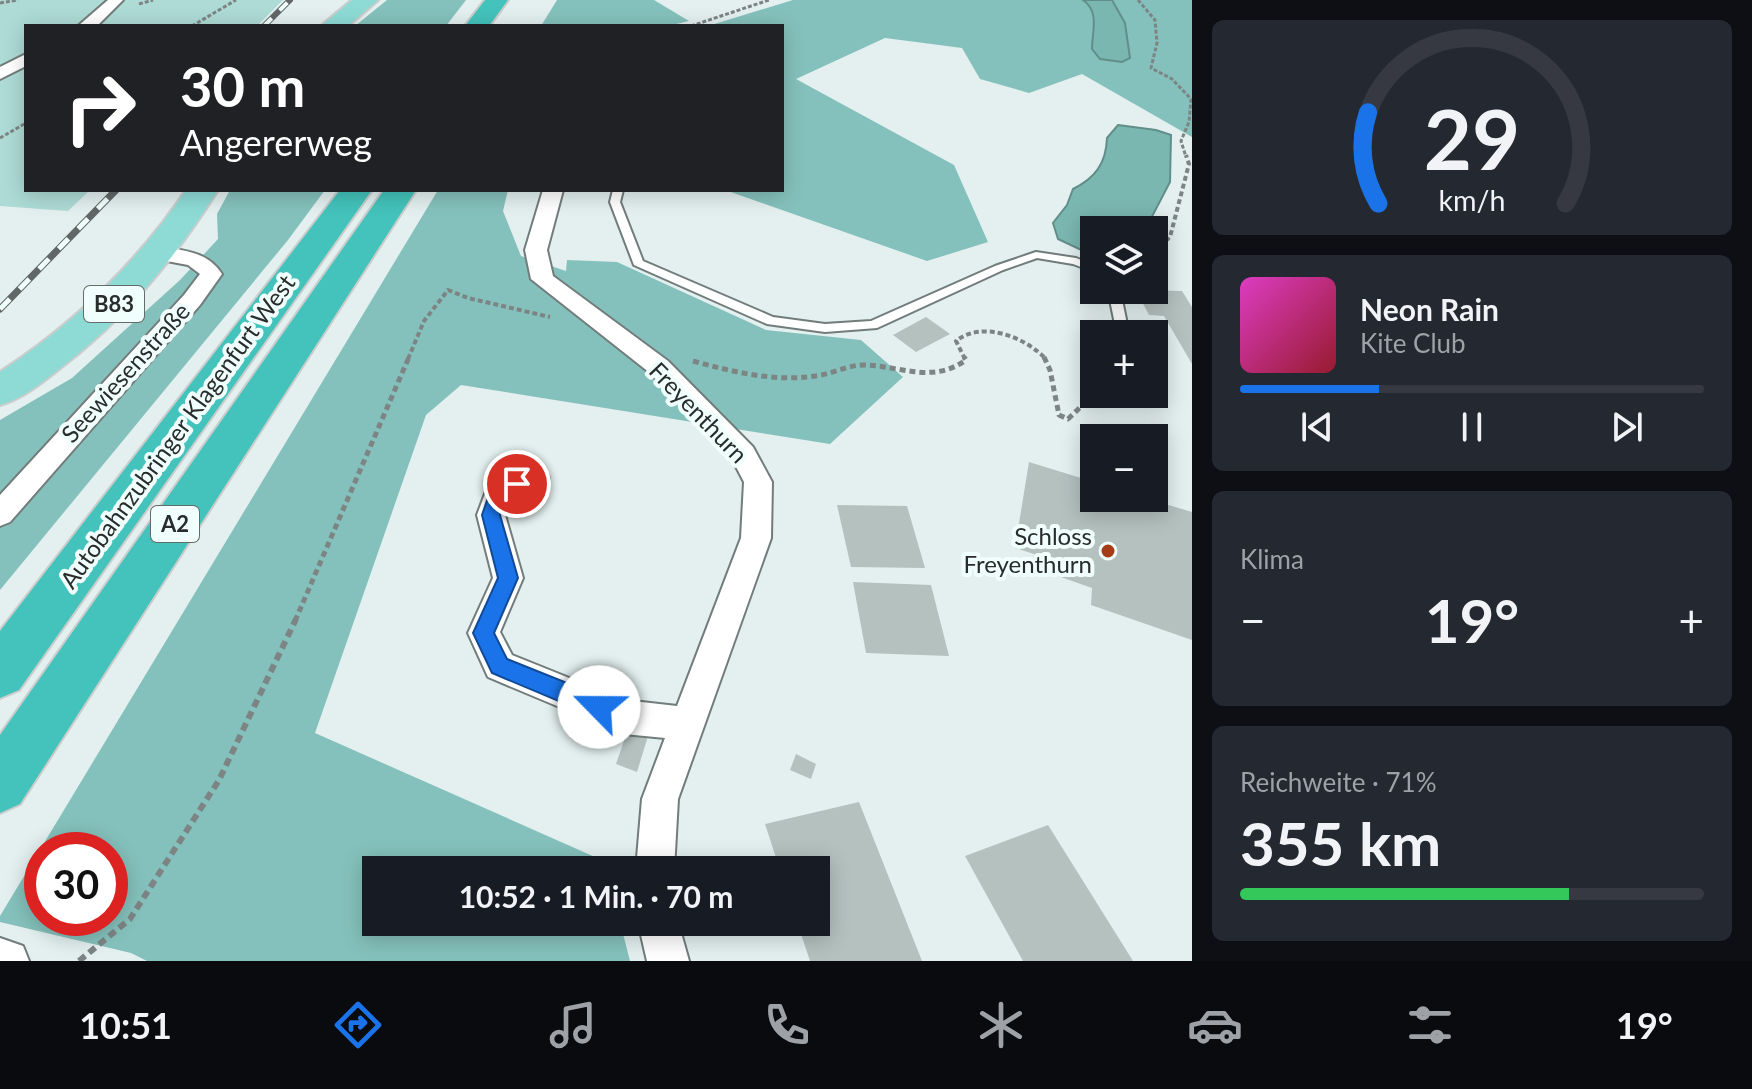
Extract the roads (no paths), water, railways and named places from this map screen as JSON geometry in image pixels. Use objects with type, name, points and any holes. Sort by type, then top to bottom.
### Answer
[{"type":"highway","points":[[479,24],[497,0]]},
{"type":"highway","name":"Autobahnzubringer Klagenfurt West","points":[[0,673],[355,192]]},
{"type":"highway","name":"Autobahnzubringer Klagenfurt West","points":[[0,784],[399,192]]},
{"type":"highway","points":[[0,658],[38,622]]},
{"type":"main road","points":[[336,24],[367,0]]},
{"type":"main road","name":"B83","points":[[0,391],[45,362],[129,290],[201,192]]},
{"type":"street","points":[[89,24],[116,0]]},
{"type":"street","points":[[0,74],[24,60]]},
{"type":"street","name":"Freyenthurn","points":[[552,192],[536,250],[542,279],[659,367],[743,454],[758,482],[756,538],[687,724]]},
{"type":"street","name":"Seewiesenstraße","points":[[0,514],[192,300],[211,274],[207,266],[196,260],[159,253]]},
{"type":"street","points":[[535,478],[499,491],[491,515],[508,578],[484,633],[500,666],[624,717],[687,724],[660,799],[656,856]]},
{"type":"street","points":[[662,936],[668,961]]},
{"type":"street","points":[[0,959],[8,961]]},
{"type":"lane","points":[[618,192],[615,202],[638,263],[771,321],[825,328],[873,325],[999,268],[1036,255],[1080,263]]},
{"type":"railway","points":[[266,24],[290,0]]},
{"type":"railway","points":[[0,309],[114,192]]},
{"type":"place","name":"Schloss Freyenthurn","points":[[1108,551]]}]
